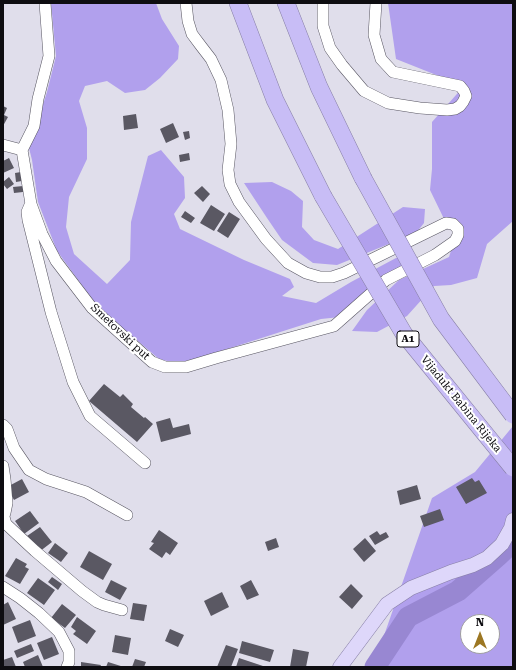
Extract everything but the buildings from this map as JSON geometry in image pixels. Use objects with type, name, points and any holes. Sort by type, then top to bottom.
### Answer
[{"type":"highway","name":"Vijadukt Babina Rijeka","points":[[238,3],[275,100],[323,196],[404,334],[513,468]]},
{"type":"highway","points":[[286,3],[319,87],[364,178],[441,319],[513,415]]},
{"type":"main road","points":[[340,667],[388,604],[411,588],[450,572],[473,565],[487,558],[502,544],[511,528],[513,520]]},
{"type":"street","points":[[3,145],[22,150],[34,126],[38,99],[49,56],[45,3]]},
{"type":"street","name":"Smetovski put","points":[[22,150],[30,204],[42,234],[56,261],[92,308],[152,362],[165,367],[186,367],[334,326],[386,280],[435,255],[455,241],[458,235],[458,229],[453,224],[446,223],[344,273],[332,277],[320,277],[306,273],[288,263],[266,239],[239,202],[230,184],[228,170],[231,144],[229,117],[221,80],[211,59],[192,34],[188,20],[186,3]]},
{"type":"street","points":[[323,3],[323,26],[330,48],[364,91],[388,103],[420,108],[448,110],[455,109],[460,106],[464,102],[466,96],[464,90],[460,86],[393,72],[381,59],[374,35],[376,3]]},
{"type":"street","points":[[30,204],[27,212],[28,220],[51,312],[73,382],[90,416],[145,463]]},
{"type":"street","points":[[3,425],[7,429],[14,448],[29,470],[46,480],[86,492],[127,515]]},
{"type":"street","points":[[3,466],[6,503],[4,518],[6,524],[82,591],[97,602],[122,610]]},
{"type":"street","points":[[3,587],[20,598],[60,632],[69,651],[69,662],[66,667]]},
{"type":"shaded area","points":[[51,3],[156,3],[162,19],[179,46],[178,59],[160,78],[145,90],[125,93],[107,81],[85,86],[79,101],[87,128],[87,159],[69,197],[66,227],[74,254],[107,284],[130,260],[131,222],[148,156],[161,150],[184,177],[185,198],[174,214],[180,229],[244,260],[290,279],[294,287],[282,296],[316,303],[396,258],[408,254],[414,261],[358,297],[340,317],[321,319],[199,358],[176,363],[159,359],[99,308],[57,251],[38,202],[29,148],[47,92],[56,56]]},
{"type":"shaded area","points":[[388,3],[513,3],[513,221],[487,244],[477,278],[451,285],[434,286],[407,316],[377,332],[352,331],[367,310],[399,280],[449,257],[458,229],[446,223],[430,190],[432,169],[432,122],[464,86],[396,59]]},
{"type":"shaded area","points":[[272,182],[291,191],[303,201],[302,227],[314,240],[338,249],[403,207],[425,209],[424,223],[416,233],[337,265],[313,263],[282,240],[244,183]]},
{"type":"shaded area","points":[[513,426],[513,667],[373,667],[432,498],[475,472]]},
{"type":"waterway","points":[[375,667],[408,617],[458,591],[513,542]]}]
